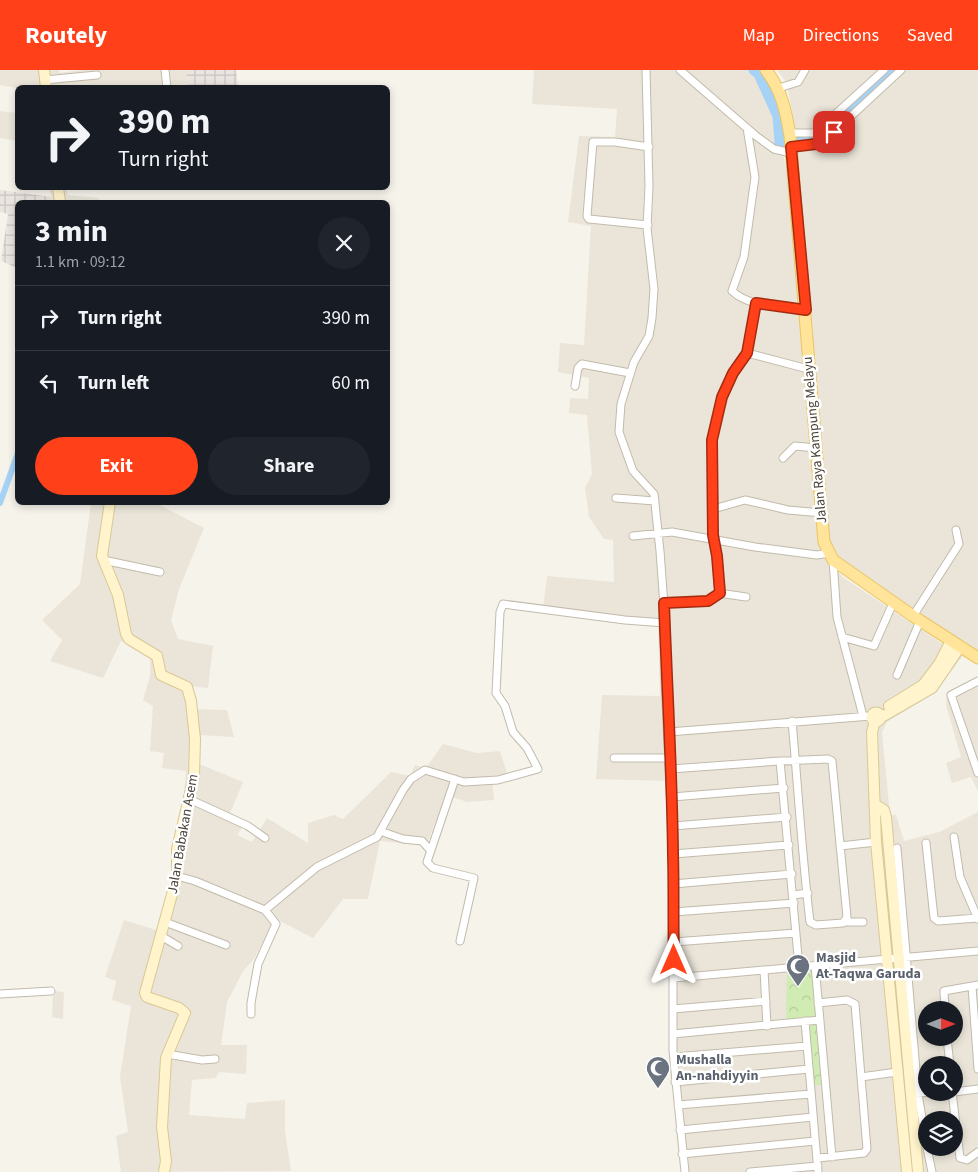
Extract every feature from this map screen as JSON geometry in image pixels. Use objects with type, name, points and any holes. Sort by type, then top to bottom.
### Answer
[{"type":"main road","name":"Jalan Raya Kampung Melayu","points":[[766,70],[779,88],[785,106],[790,143],[806,310],[808,369],[824,542],[831,557]]},
{"type":"main road","points":[[831,557],[916,619],[978,658]]},
{"type":"street","points":[[165,70],[167,85]]},
{"type":"street","points":[[646,70],[649,147],[648,225],[654,289],[652,318],[649,336],[639,350],[621,404],[619,432],[633,471],[652,492],[664,603],[665,679],[674,854],[673,1034],[675,1082],[685,1172]]},
{"type":"street","points":[[680,70],[774,149],[819,129],[884,70]]},
{"type":"street","points":[[779,88],[798,82],[805,70]]},
{"type":"street","points":[[790,143],[816,144],[834,132],[901,70]]},
{"type":"street","points":[[45,79],[97,75]]},
{"type":"street","points":[[747,128],[755,177],[744,257],[732,291],[743,299],[756,303],[806,310]]},
{"type":"street","points":[[648,225],[589,220],[587,216],[593,142],[615,142],[649,147]]},
{"type":"street","points":[[720,593],[714,540],[712,440],[719,406],[733,373],[747,353],[756,303]]},
{"type":"street","points":[[747,353],[808,369]]},
{"type":"street","points":[[575,386],[578,368],[582,364],[630,373]]},
{"type":"street","points":[[783,458],[795,446],[816,448]]},
{"type":"street","points":[[616,498],[654,501]]},
{"type":"street","points":[[713,508],[745,500],[788,510],[822,513]]},
{"type":"street","points":[[110,505],[102,560],[160,572]]},
{"type":"street","points":[[897,675],[916,619],[959,544],[956,530]]},
{"type":"street","points":[[633,536],[672,532],[831,557],[837,617],[842,638],[873,717],[876,842],[907,1172]]},
{"type":"street","name":"Jalan Babakan Asem","points":[[102,560],[116,586],[129,639],[157,656],[161,675],[185,684],[190,690],[195,758],[189,799],[177,849],[177,876],[145,995],[179,1008],[185,1013],[167,1054],[162,1127],[166,1161],[164,1172]]},
{"type":"street","points":[[664,603],[708,601],[720,593],[746,597]]},
{"type":"street","points":[[842,638],[874,646],[893,603]]},
{"type":"street","points":[[265,910],[318,866],[377,837],[403,790],[418,774],[429,770],[464,782],[498,780],[538,769],[527,748],[513,732],[505,706],[496,693],[500,612],[503,604],[625,620],[665,623]]},
{"type":"street","points":[[669,732],[792,721],[873,717],[923,685],[955,644]]},
{"type":"street","points":[[978,681],[952,695],[978,773]]},
{"type":"street","points":[[792,721],[812,924],[862,922]]},
{"type":"street","points":[[614,758],[670,758]]},
{"type":"street","points":[[671,770],[780,761],[832,760],[847,916],[845,922]]},
{"type":"street","points":[[780,761],[792,874],[798,967]]},
{"type":"street","points":[[455,779],[430,850],[428,865],[474,878],[460,941]]},
{"type":"street","points":[[672,797],[784,788]]},
{"type":"street","points":[[189,799],[248,826],[265,838]]},
{"type":"street","points":[[876,805],[884,810],[886,817],[903,957]]},
{"type":"street","points":[[673,826],[787,817]]},
{"type":"street","points":[[380,831],[422,841],[430,850]]},
{"type":"street","points":[[926,843],[934,918],[938,921],[978,918],[960,877],[954,837]]},
{"type":"street","points":[[840,846],[876,842]]},
{"type":"street","points":[[674,854],[789,845]]},
{"type":"street","points":[[897,848],[918,1172]]},
{"type":"street","points":[[673,884],[792,874]]},
{"type":"street","points":[[177,876],[195,881],[265,910],[276,924],[258,964],[251,1003],[251,1014]]},
{"type":"street","points":[[674,912],[794,899],[808,893]]},
{"type":"street","points":[[165,922],[226,945]]},
{"type":"street","points":[[674,942],[796,933]]},
{"type":"street","points":[[161,936],[178,946]]},
{"type":"street","points":[[674,978],[978,951]]},
{"type":"street","points":[[815,965],[832,1157]]},
{"type":"street","points":[[764,970],[767,1026]]},
{"type":"street","points":[[945,1001],[944,991],[975,985],[978,1069]]},
{"type":"street","points":[[0,994],[51,991]]},
{"type":"street","points":[[750,1172],[818,1166],[832,1157],[867,1152],[855,1004],[847,1000],[818,1002]]},
{"type":"street","points":[[673,1009],[766,1001]]},
{"type":"street","points":[[673,1034],[820,1020]]},
{"type":"street","points":[[805,1022],[818,1166]]},
{"type":"street","points":[[674,1058],[807,1046]]},
{"type":"street","points":[[167,1054],[202,1060],[216,1059]]},
{"type":"street","points":[[675,1082],[809,1070]]},
{"type":"street","points":[[860,1077],[897,1072]]},
{"type":"street","points":[[963,1091],[978,1089]]},
{"type":"street","points":[[900,1093],[918,1093]]},
{"type":"street","points":[[914,1093],[918,1111]]},
{"type":"street","points":[[678,1105],[811,1094]]},
{"type":"street","points":[[954,1101],[960,1158],[967,1160],[978,1152]]},
{"type":"street","points":[[680,1130],[813,1117]]},
{"type":"street","points":[[682,1154],[815,1141]]},
{"type":"street","points":[[929,1156],[932,1172]]},
{"type":"shaded area","points":[[0,70],[59,70],[60,73],[80,70],[186,70],[188,85],[15,85],[15,88],[0,85]]},
{"type":"shaded area","points":[[186,70],[236,70],[238,85],[188,85]]},
{"type":"shaded area","points":[[534,70],[751,70],[756,74],[777,125],[788,178],[818,534],[827,562],[844,578],[962,657],[934,693],[887,722],[882,732],[890,815],[896,815],[904,841],[939,832],[978,812],[978,1172],[686,1172],[674,1032],[669,781],[596,779],[602,695],[660,696],[658,626],[543,609],[547,576],[614,582],[613,540],[604,539],[589,517],[585,488],[592,474],[587,415],[569,413],[570,398],[588,399],[589,378],[558,372],[560,343],[584,345],[591,226],[568,222],[579,136],[615,137],[617,109],[532,104]]},
{"type":"shaded area","points":[[777,70],[978,70],[978,652],[852,573],[836,558],[827,531],[795,130],[787,83]]},
{"type":"shaded area","points":[[0,111],[15,113],[15,141],[0,138]]},
{"type":"shaded area","points":[[0,190],[51,197],[52,200],[15,200],[15,267],[1,261],[8,214],[0,212]]},
{"type":"shaded area","points":[[50,190],[67,190],[68,195],[99,198],[99,200],[52,200]]},
{"type":"shaded area","points":[[91,505],[160,505],[204,528],[179,589],[171,620],[178,639],[213,646],[208,688],[189,686],[193,709],[227,710],[234,737],[199,735],[199,764],[243,782],[228,818],[243,826],[237,835],[252,842],[267,818],[308,843],[308,823],[334,815],[343,819],[391,772],[410,776],[415,765],[426,768],[443,744],[477,753],[500,751],[507,773],[492,779],[494,800],[467,802],[446,795],[426,846],[380,841],[368,899],[343,899],[313,938],[276,919],[254,959],[243,971],[227,1002],[221,1045],[247,1045],[246,1074],[219,1072],[215,1078],[192,1080],[189,1115],[245,1119],[247,1103],[285,1100],[285,1131],[291,1171],[121,1172],[116,1136],[128,1132],[120,1077],[131,1006],[112,1000],[116,981],[105,977],[124,920],[156,930],[173,878],[172,848],[184,794],[186,771],[162,768],[164,753],[150,751],[153,706],[143,700],[150,676],[150,657],[121,641],[103,678],[50,661],[62,640],[42,620],[80,584]]},
{"type":"shaded area","points":[[978,681],[978,791],[971,777],[952,783],[946,763],[961,757],[946,705],[947,692]]},
{"type":"shaded area","points":[[53,991],[64,992],[63,1019],[52,1017]]},
{"type":"green space","points":[[813,967],[818,1019],[786,1022],[787,969]]},
{"type":"green space","points":[[820,1021],[826,1085],[812,1085],[805,1022]]},
{"type":"waterway","points":[[754,70],[759,74],[778,116],[780,143],[807,141],[833,128],[892,70]]},
{"type":"waterway","points":[[0,503],[15,461]]},
{"type":"place","name":"Masjid At-Taqwa Garuda","points":[[798,987]]},
{"type":"place","name":"Mushalla An-nahdiyyin","points":[[658,1089]]},
{"type":"route","points":[[674,960],[674,854],[665,679],[667,645],[664,603],[708,601],[720,593],[713,535],[712,440],[719,406],[733,373],[747,353],[756,303],[806,310],[791,147],[816,144],[834,132]]}]
